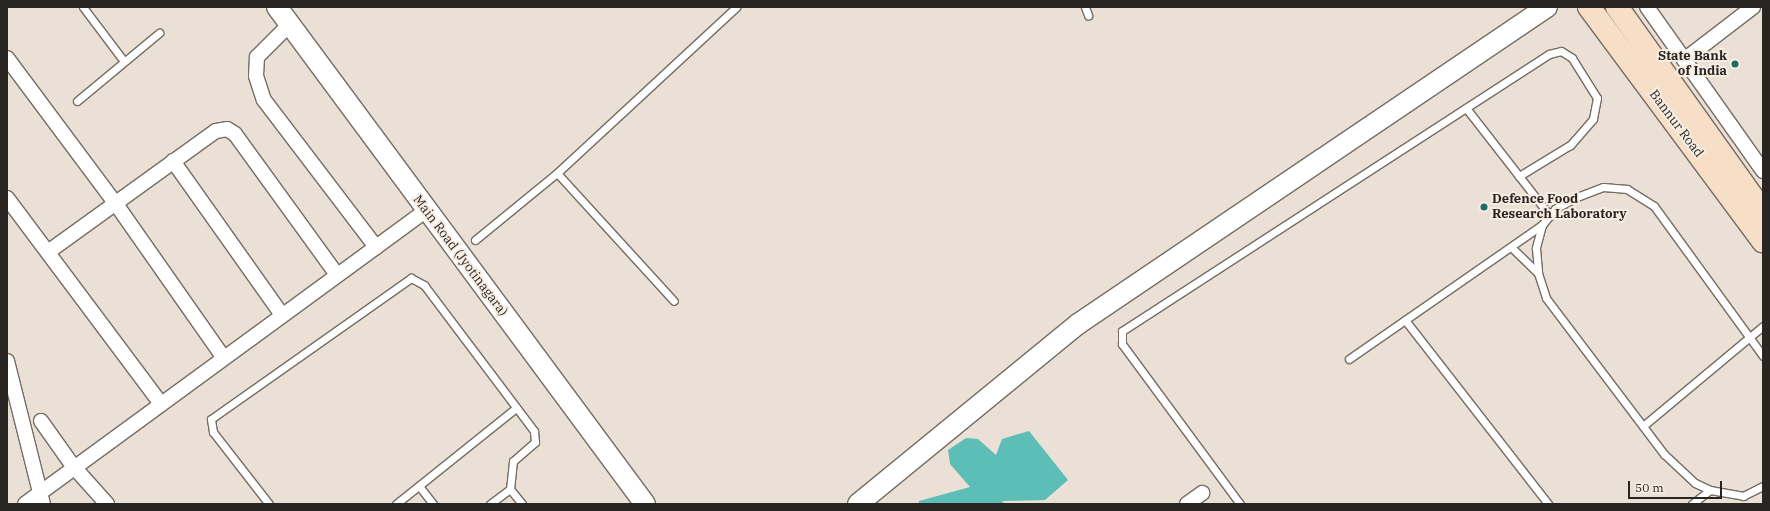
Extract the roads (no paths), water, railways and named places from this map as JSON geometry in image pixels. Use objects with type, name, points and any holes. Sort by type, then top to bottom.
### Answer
[{"type":"main road","name":"Bannur Road","points":[[1589,7],[1763,241]]},
{"type":"main road","points":[[1617,7],[1763,212]]},
{"type":"street","name":"Main Road (Jyotinagara)","points":[[277,7],[426,211],[645,504]]},
{"type":"street","points":[[858,504],[1078,324],[1547,7]]},
{"type":"street","points":[[1646,7],[1763,171]]},
{"type":"street","points":[[1684,60],[1752,7]]},
{"type":"street","points":[[290,24],[257,57],[256,76],[264,100],[376,247]]},
{"type":"street","points":[[7,58],[116,204],[224,358]]},
{"type":"street","points":[[48,252],[116,204],[173,161],[216,132],[231,131],[337,275]]},
{"type":"street","points":[[173,161],[282,315]]},
{"type":"street","points":[[7,198],[161,404]]},
{"type":"street","points":[[25,504],[42,498],[73,466],[161,404],[426,211]]},
{"type":"street","points":[[7,361],[11,393],[42,498]]},
{"type":"street","points":[[40,421],[73,466],[107,504]]},
{"type":"street","points":[[1186,504],[1202,493]]},
{"type":"lane","points":[[83,7],[123,60]]},
{"type":"lane","points":[[474,240],[557,173],[736,7]]},
{"type":"lane","points":[[1085,7],[1088,15]]},
{"type":"lane","points":[[77,101],[123,60],[159,33]]},
{"type":"lane","points":[[1240,504],[1122,344],[1122,331],[1549,54],[1561,51],[1572,58],[1597,98],[1593,120],[1570,145],[1519,176]]},
{"type":"lane","points":[[1466,108],[1550,216]]},
{"type":"lane","points":[[557,173],[674,300]]},
{"type":"lane","points":[[1349,359],[1511,247],[1542,225],[1550,216],[1579,196],[1603,187],[1627,189],[1654,206],[1750,336],[1763,356]]},
{"type":"lane","points":[[1542,225],[1536,248],[1538,273],[1546,298],[1563,323],[1643,426],[1690,478],[1710,490],[1743,496],[1763,486]]},
{"type":"lane","points":[[1511,247],[1538,273]]},
{"type":"lane","points":[[269,504],[214,432],[211,419],[411,278],[424,285],[536,436],[535,442],[513,461],[510,489],[522,504]]},
{"type":"lane","points":[[1405,320],[1548,504]]},
{"type":"lane","points":[[1643,426],[1763,326]]},
{"type":"lane","points":[[396,504],[516,408]]},
{"type":"lane","points":[[419,486],[433,504]]},
{"type":"lane","points":[[490,504],[510,489]]},
{"type":"lane","points":[[1692,504],[1710,490]]},
{"type":"place","name":"State Bank of India","points":[[1735,64]]},
{"type":"place","name":"Defence Food Research Laboratory","points":[[1484,207]]}]
